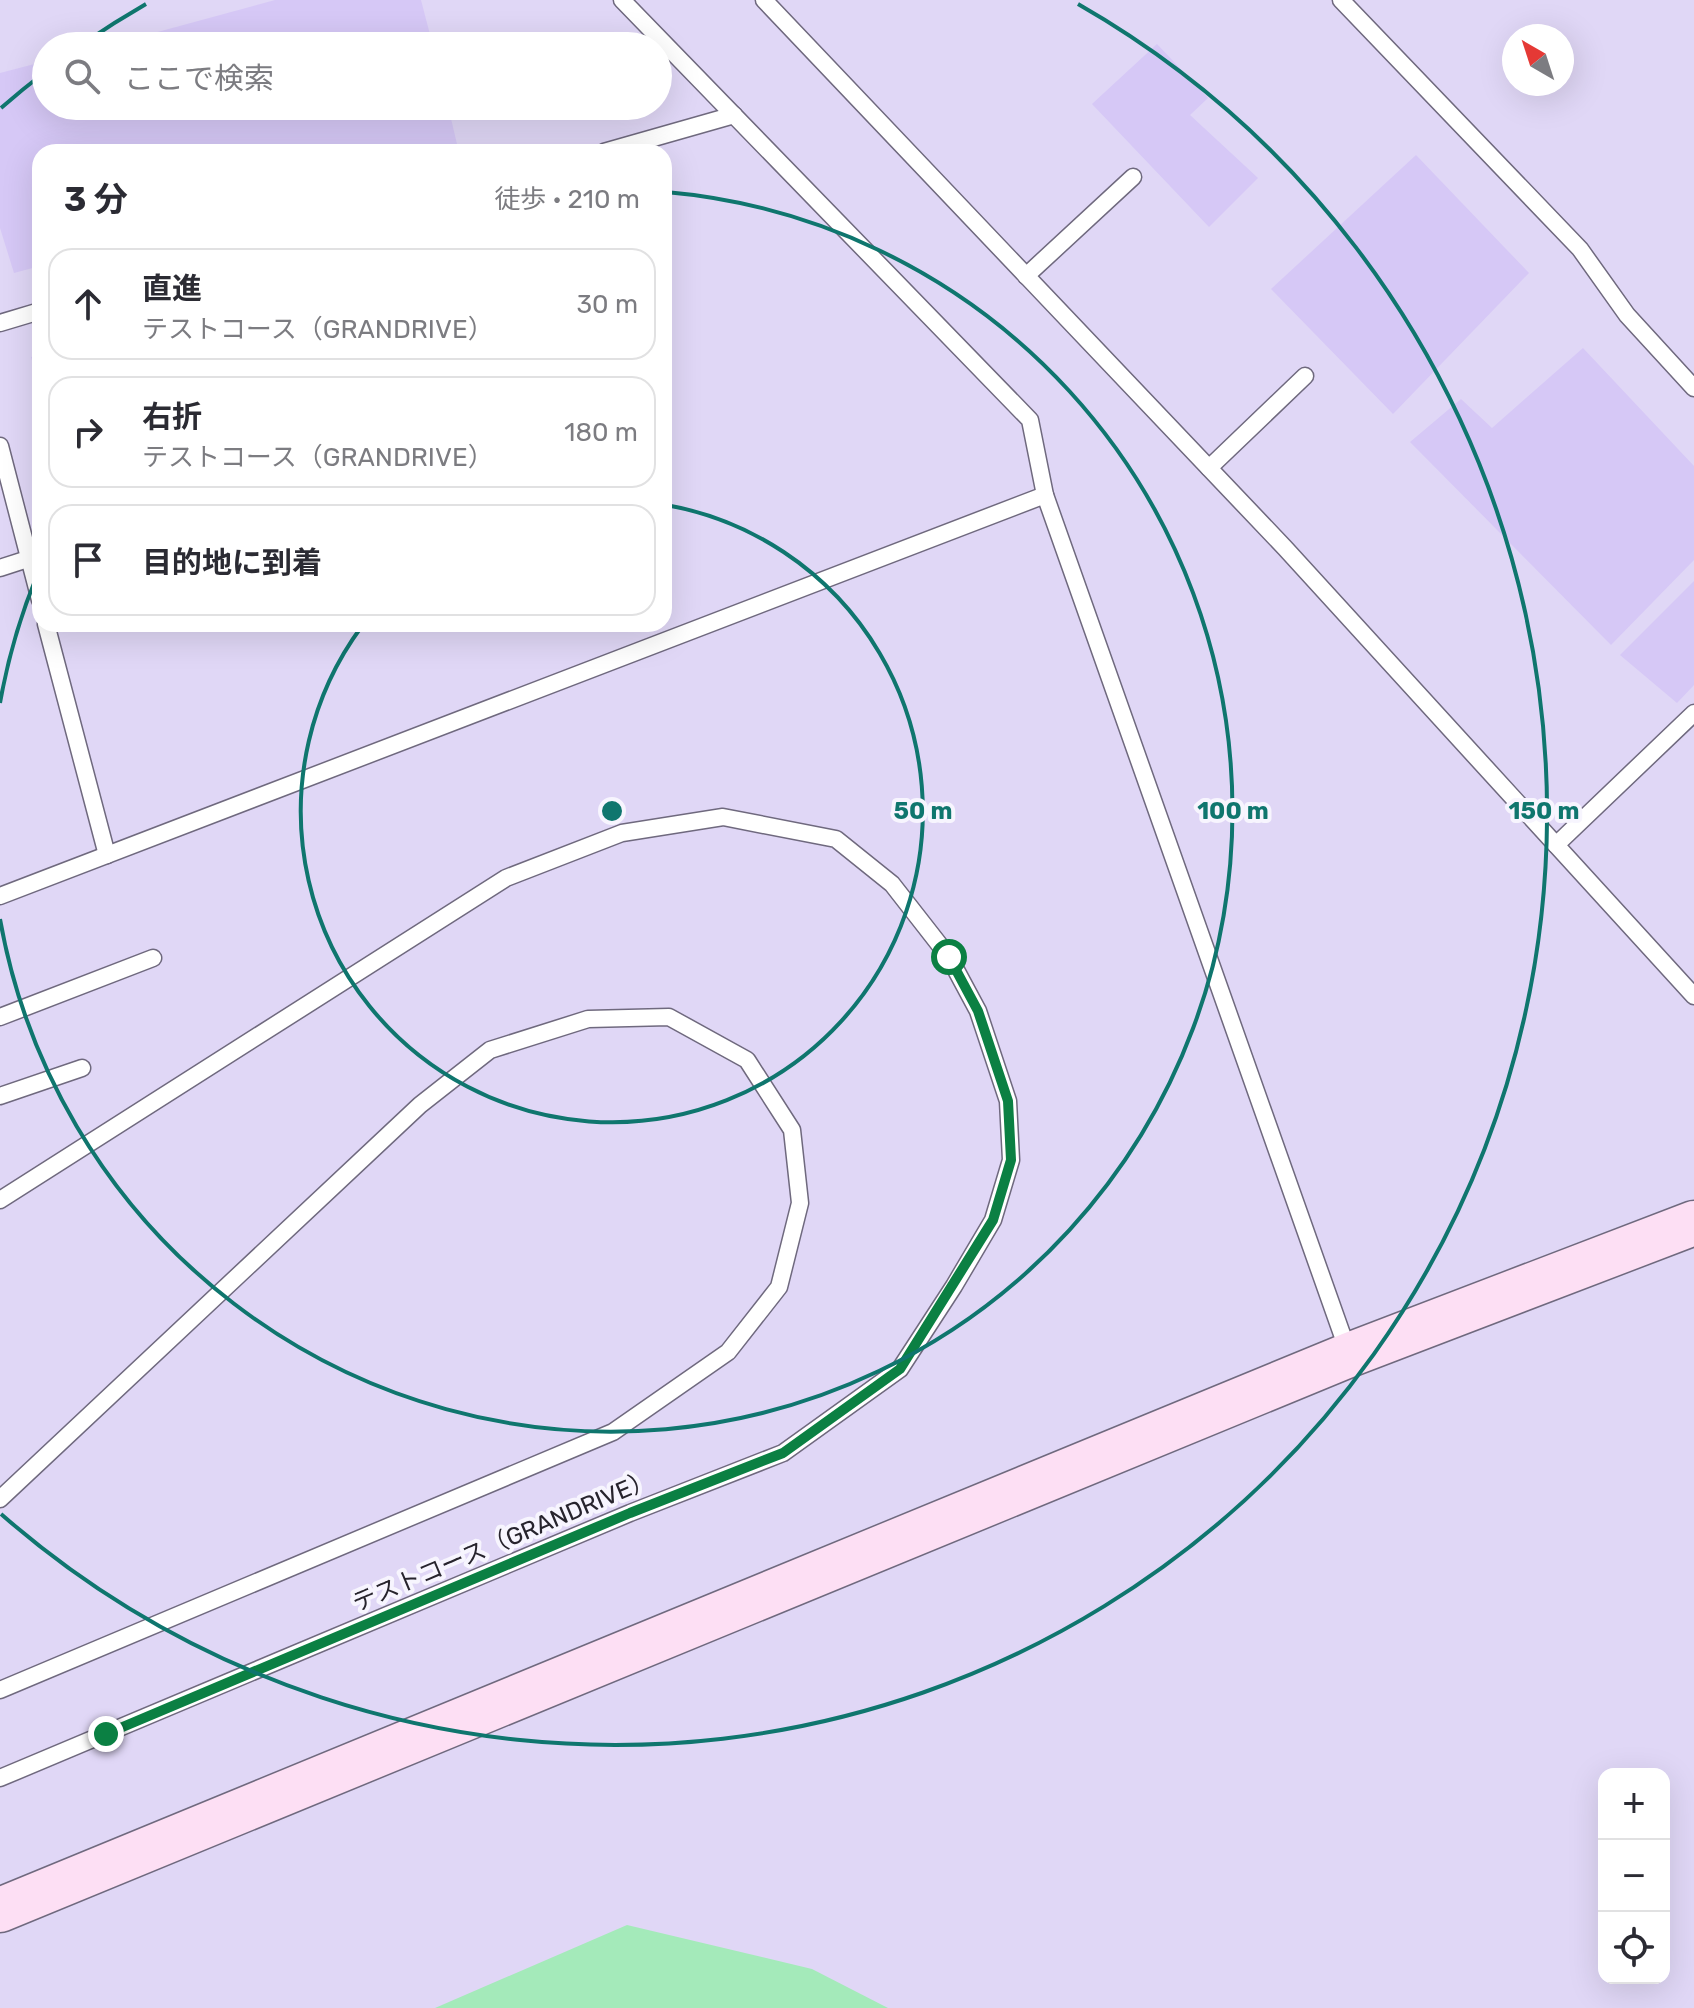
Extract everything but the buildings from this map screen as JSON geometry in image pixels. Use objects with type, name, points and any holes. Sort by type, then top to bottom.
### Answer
[{"type":"street","points":[[0,1910],[1349,1355],[1694,1223]]},
{"type":"lane","points":[[622,0],[653,32]]},
{"type":"lane","points":[[764,0],[1209,468],[1694,996]]},
{"type":"lane","points":[[1341,0],[1580,249],[1627,315],[1694,388]]},
{"type":"lane","points":[[672,51],[1030,420],[1045,495],[1349,1355]]},
{"type":"lane","points":[[632,144],[734,115]]},
{"type":"lane","points":[[1026,276],[1133,177]]},
{"type":"lane","points":[[0,323],[32,313]]},
{"type":"lane","points":[[1209,468],[1305,376]]},
{"type":"lane","points":[[0,446],[32,548]]},
{"type":"lane","points":[[0,896],[1045,495]]},
{"type":"lane","points":[[0,568],[32,559]]},
{"type":"lane","points":[[48,632],[107,855]]},
{"type":"lane","points":[[1556,845],[1694,713]]},
{"type":"lane","name":"テストコース（GRANDRIVE）","points":[[0,1200],[506,878],[622,833],[723,817],[836,839],[892,884],[949,957],[978,1011],[1008,1101],[1011,1160],[993,1220],[954,1286],[900,1369],[783,1453],[630,1513],[0,1778]]},
{"type":"lane","points":[[0,1017],[153,958]]},
{"type":"lane","points":[[0,1499],[420,1105],[490,1050],[588,1019],[669,1017],[747,1060],[792,1130],[800,1203],[779,1287],[728,1352],[613,1432],[0,1690]]},
{"type":"lane","points":[[0,1096],[82,1068]]},
{"type":"shaded area","points":[[0,0],[1694,0],[1694,2008],[0,2008]]},
{"type":"green space","points":[[627,1925],[812,1969],[888,2008],[435,2008]]},
{"type":"route","points":[[106,1734],[630,1513],[783,1453],[900,1369],[993,1220],[1011,1160],[1008,1101],[978,1011],[949,957]]}]
